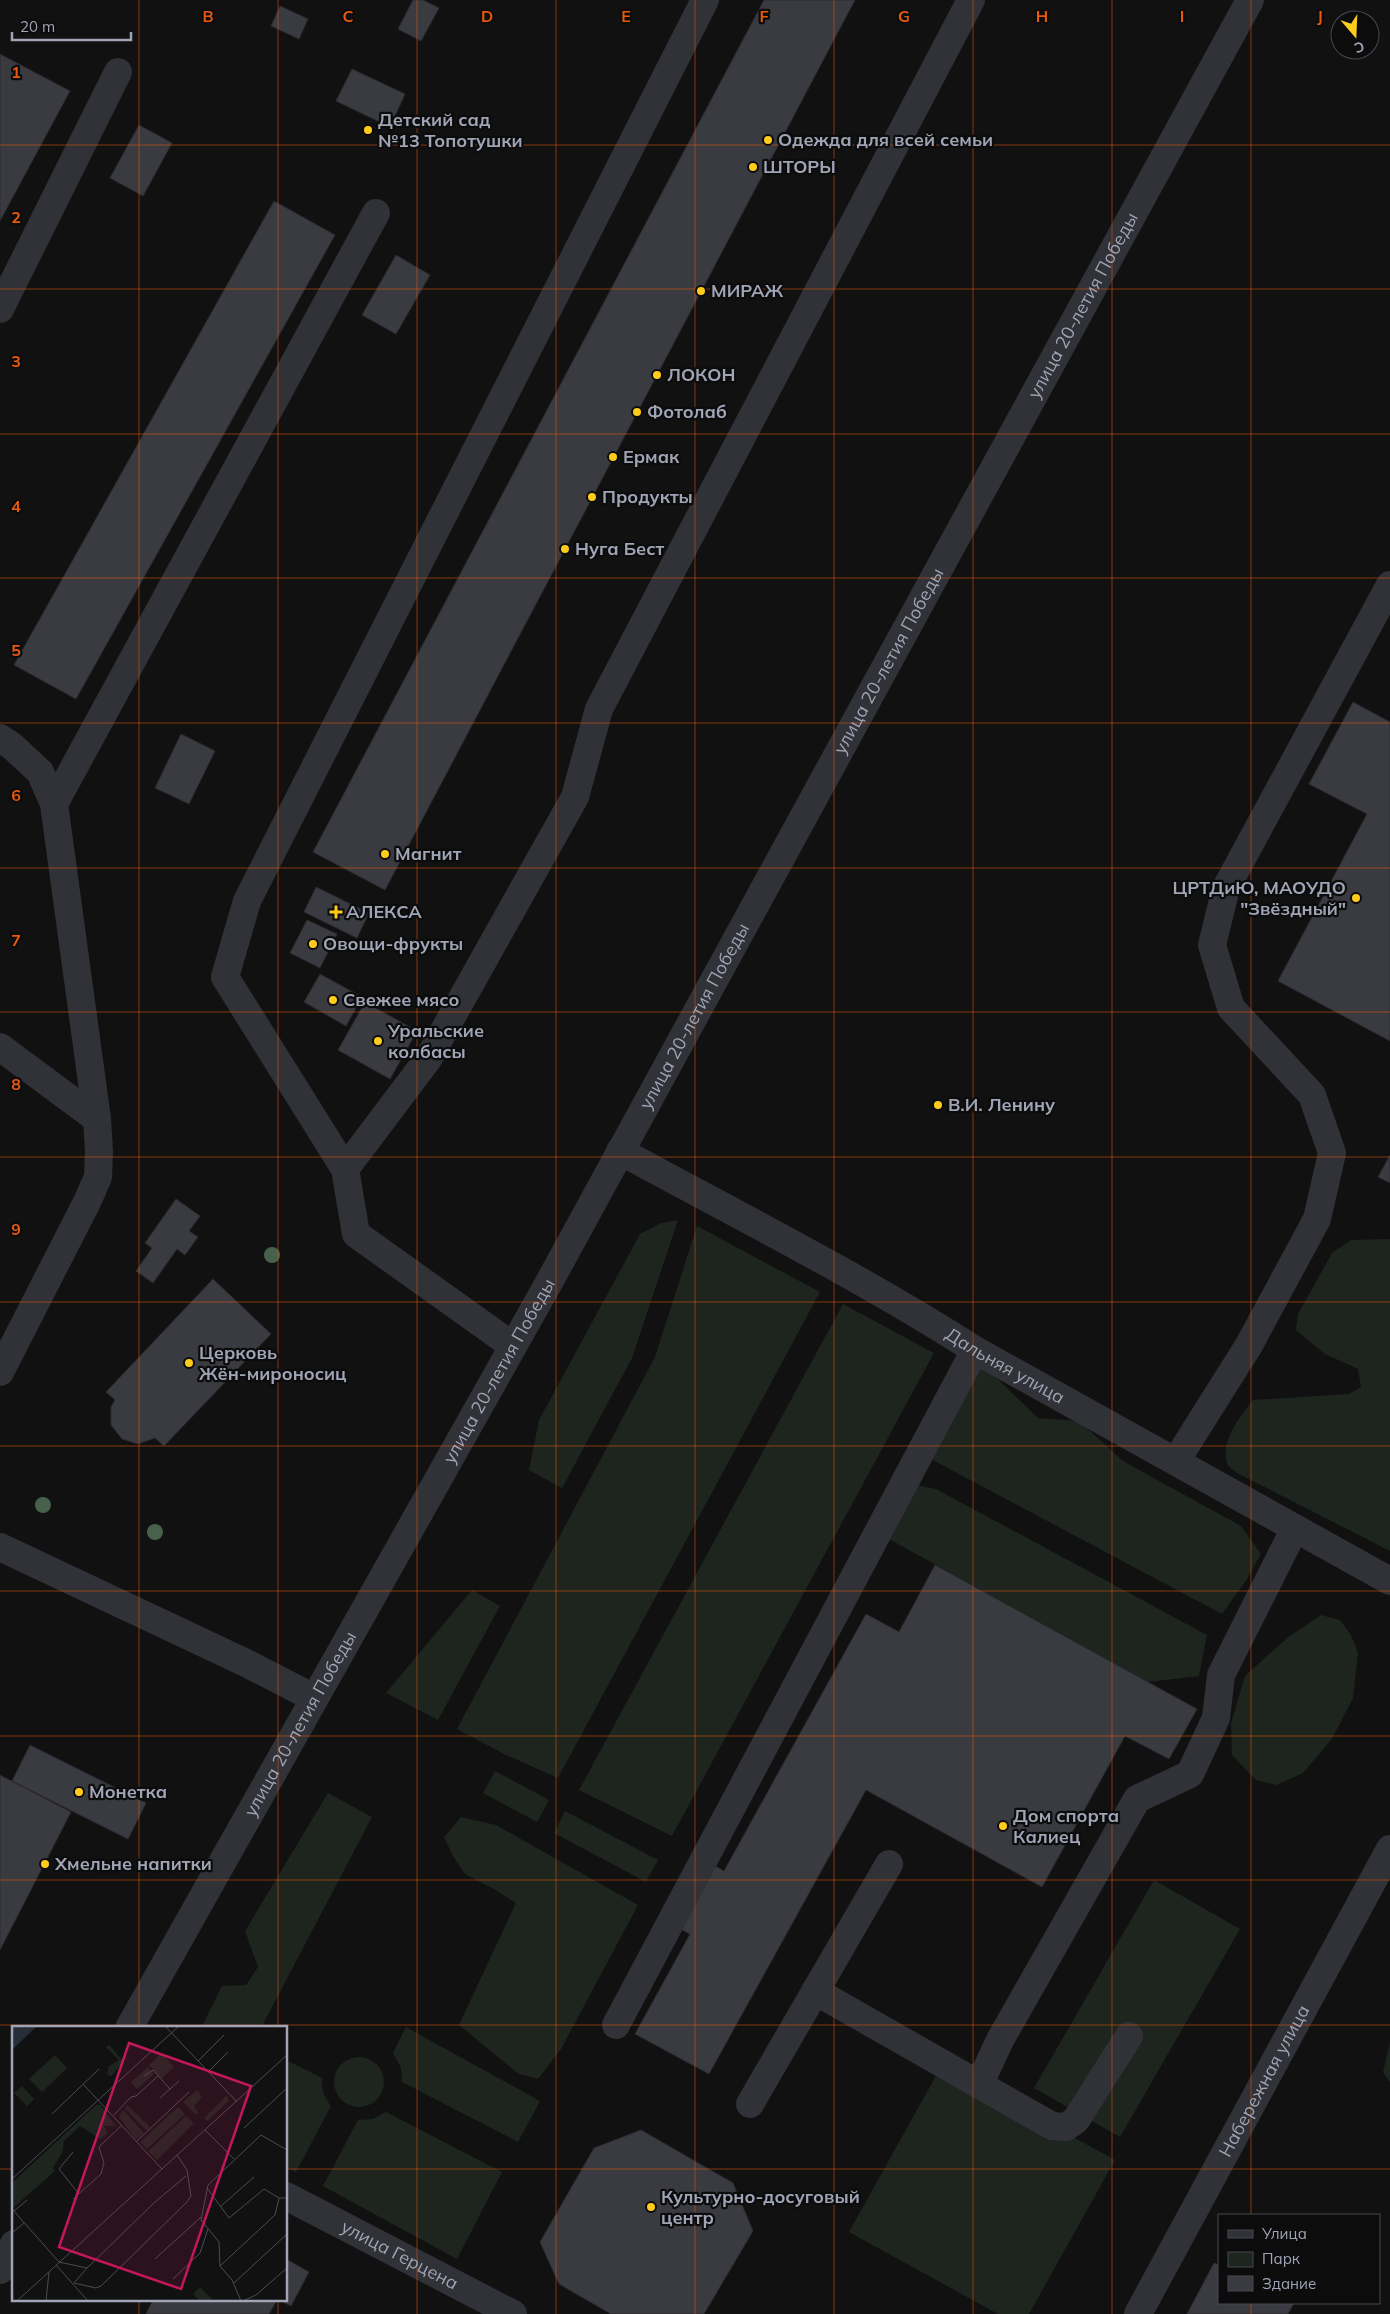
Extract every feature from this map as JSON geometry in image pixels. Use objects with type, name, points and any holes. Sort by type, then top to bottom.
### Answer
[{"type":"street","points":[[512,1346],[356,1234],[345,1168],[225,976],[247,900],[705,0]]},
{"type":"street","points":[[345,1168],[428,1059],[575,797],[600,709],[971,0]]},
{"type":"street","name":"улица 20-летия Победы","points":[[130,2026],[620,1151],[1250,0]]},
{"type":"street","points":[[0,309],[118,72]]},
{"type":"street","points":[[54,804],[376,213]]},
{"type":"street","points":[[1176,1461],[1249,1345],[1317,1219],[1332,1153],[1312,1095],[1231,1008],[1212,945],[1226,888],[1383,616],[1390,585]]},
{"type":"street","points":[[0,738],[12,746],[40,772],[54,804],[97,1119],[99,1152],[98,1177],[87,1202],[0,1372]]},
{"type":"street","points":[[0,1047],[97,1119]]},
{"type":"street","name":"Дальняя улица","points":[[620,1151],[939,1326],[975,1350],[1390,1581]]},
{"type":"street","points":[[616,2025],[975,1350]]},
{"type":"street","points":[[979,2085],[1000,2040],[1137,1799],[1190,1774],[1216,1718],[1221,1675],[1295,1528]]},
{"type":"street","points":[[0,1547],[246,1663],[314,1698]]},
{"type":"street","name":"Набережная улица","points":[[1138,2314],[1390,1849]]},
{"type":"street","points":[[750,2104],[889,1864]]},
{"type":"street","points":[[815,1991],[1052,2126],[1066,2127],[1076,2120],[1129,2036]]},
{"type":"street","name":"улица Герцена","points":[[288,2197],[484,2307],[513,2314]]},
{"type":"street","points":[[0,2270],[12,2248]]},
{"type":"green space","points":[[678,1220],[632,1358],[562,1488],[529,1470],[539,1420],[640,1234],[661,1223]]},
{"type":"green space","points":[[697,1226],[820,1292],[558,1778],[504,1754],[457,1729],[655,1357]]},
{"type":"green space","points":[[1390,1239],[1390,1551],[1237,1473],[1228,1465],[1226,1448],[1232,1430],[1253,1400],[1349,1394],[1361,1387],[1358,1369],[1325,1354],[1296,1330],[1298,1314],[1332,1253],[1351,1240]]},
{"type":"green space","points":[[843,1304],[934,1353],[672,1836],[579,1790]]},
{"type":"green space","points":[[980,1362],[1038,1418],[1079,1421],[1123,1461],[1241,1526],[1261,1554],[1247,1579],[1222,1614],[927,1457],[952,1363]]},
{"type":"green space","points":[[906,1483],[936,1489],[1207,1635],[1199,1676],[1148,1682],[880,1534]]},
{"type":"green space","points":[[472,1590],[500,1606],[438,1720],[386,1693]]},
{"type":"green space","points":[[1321,1615],[1340,1620],[1351,1635],[1358,1653],[1353,1698],[1332,1739],[1303,1773],[1276,1785],[1256,1780],[1232,1755],[1231,1723],[1245,1676],[1287,1638]]},
{"type":"green space","points":[[495,1771],[549,1800],[537,1822],[483,1793]]},
{"type":"green space","points":[[328,1793],[372,1817],[262,2026],[202,2026],[222,1986],[246,1985],[258,1967],[245,1931]]},
{"type":"green space","points":[[565,1811],[658,1860],[646,1882],[554,1833]]},
{"type":"green space","points":[[461,1817],[496,1825],[638,1905],[561,2049],[538,2079],[519,2074],[459,2025],[516,1903],[465,1874],[453,1856],[444,1837]]},
{"type":"green space","points":[[1154,1880],[1240,1929],[1120,2137],[1034,2088]]},
{"type":"green space","points":[[406,2027],[540,2101],[518,2142],[402,2082],[401,2068],[393,2053]]},
{"type":"green space","points":[[1390,2042],[1390,2083],[1383,2072]]},
{"type":"green space","points":[[359,2057],[368,2059],[379,2068],[384,2082],[382,2091],[373,2102],[359,2107],[350,2105],[339,2096],[334,2082],[336,2073],[345,2062]]},
{"type":"green space","points":[[288,2061],[322,2078],[324,2093],[331,2106],[296,2172],[288,2168]]},
{"type":"green space","points":[[942,2065],[1115,2160],[1029,2314],[998,2314],[849,2232]]},
{"type":"green space","points":[[386,2112],[502,2172],[457,2259],[323,2186],[358,2120],[373,2119]]},
{"type":"building","points":[[413,0],[423,0],[439,8],[421,41],[398,29]]},
{"type":"building","points":[[764,0],[855,0],[385,890],[313,852]]},
{"type":"building","points":[[280,6],[308,19],[299,39],[271,26]]},
{"type":"building","points":[[0,54],[70,91],[0,221]]},
{"type":"building","points":[[352,69],[405,94],[390,127],[336,101]]},
{"type":"building","points":[[139,125],[172,143],[143,196],[110,178]]},
{"type":"building","points":[[274,201],[335,235],[76,699],[14,665]]},
{"type":"building","points":[[396,255],[430,275],[396,334],[362,315]]},
{"type":"building","name":"ЦРТДиЮ, МАОУДО \"Звёздный\"","points":[[1353,702],[1390,722],[1390,1041],[1278,981],[1367,814],[1309,784]]},
{"type":"building","points":[[181,734],[215,751],[189,804],[155,788]]},
{"type":"building","name":"АЛЕКСА","points":[[316,887],[369,913],[357,938],[304,912]]},
{"type":"building","name":"Овощи-фрукты","points":[[307,920],[337,934],[320,968],[290,953]]},
{"type":"building","name":"Свежее мясо","points":[[320,974],[362,997],[346,1026],[304,1002]]},
{"type":"building","name":"Уральские колбасы","points":[[365,1002],[417,1031],[390,1079],[338,1050]]},
{"type":"building","points":[[1390,1155],[1390,1183],[1378,1177]]},
{"type":"building","points":[[176,1199],[200,1216],[189,1231],[198,1237],[185,1255],[177,1249],[153,1283],[136,1271],[152,1248],[145,1243]]},
{"type":"building","name":"Церковь Жён-мироносиц","points":[[213,1279],[271,1334],[164,1446],[155,1438],[138,1444],[122,1439],[111,1425],[111,1407],[115,1400],[106,1392]]},
{"type":"building","name":"Дом спорта Калиец","points":[[935,1565],[1197,1709],[1169,1759],[1125,1736],[1042,1887],[866,1790],[709,2074],[635,2034],[690,1934],[673,1925],[708,1862],[724,1871],[866,1614],[899,1632]]},
{"type":"building","name":"Монетка","points":[[30,1745],[146,1803],[128,1839],[12,1781]]},
{"type":"building","points":[[0,1775],[71,1812],[0,1950]]},
{"type":"building","name":"Культурно-досуговый центр","points":[[641,2130],[733,2183],[753,2231],[704,2314],[611,2314],[559,2284],[540,2242],[594,2148]]},
{"type":"building","points":[[288,2260],[309,2272],[291,2306],[283,2302],[288,2302]]},
{"type":"building","points":[[1214,2263],[1218,2265],[1218,2304],[1293,2304],[1288,2314],[1187,2314]]},
{"type":"building","points":[[152,2302],[276,2302],[269,2314],[146,2314]]},
{"type":"place","name":"Детский сад №13 Топотушки","points":[[368,130]]},
{"type":"place","name":"Одежда для всей семьи","points":[[768,140]]},
{"type":"place","name":"ШТОРЫ","points":[[753,167]]},
{"type":"place","name":"МИРАЖ","points":[[701,291]]},
{"type":"place","name":"ЛОКОН","points":[[657,375]]},
{"type":"place","name":"Фотолаб","points":[[637,412]]},
{"type":"place","name":"Ермак","points":[[613,457]]},
{"type":"place","name":"Продукты","points":[[592,497]]},
{"type":"place","name":"Нуга Бест","points":[[565,549]]},
{"type":"place","name":"Магнит","points":[[385,854]]},
{"type":"place","name":"ЦРТДиЮ, МАОУДО \"Звёздный\"","points":[[1356,898]]},
{"type":"place","name":"АЛЕКСА","points":[[336,912]]},
{"type":"place","name":"Овощи-фрукты","points":[[313,944]]},
{"type":"place","name":"Свежее мясо","points":[[333,1000]]},
{"type":"place","name":"Уральские колбасы","points":[[378,1041]]},
{"type":"place","name":"В.И. Ленину","points":[[938,1105]]},
{"type":"place","name":"Церковь Жён-мироносиц","points":[[189,1363]]},
{"type":"place","name":"Монетка","points":[[79,1792]]},
{"type":"place","name":"Дом спорта Калиец","points":[[1003,1826]]},
{"type":"place","name":"Хмельне напитки","points":[[45,1864]]},
{"type":"place","name":"Культурно-досуговый центр","points":[[651,2207]]}]
